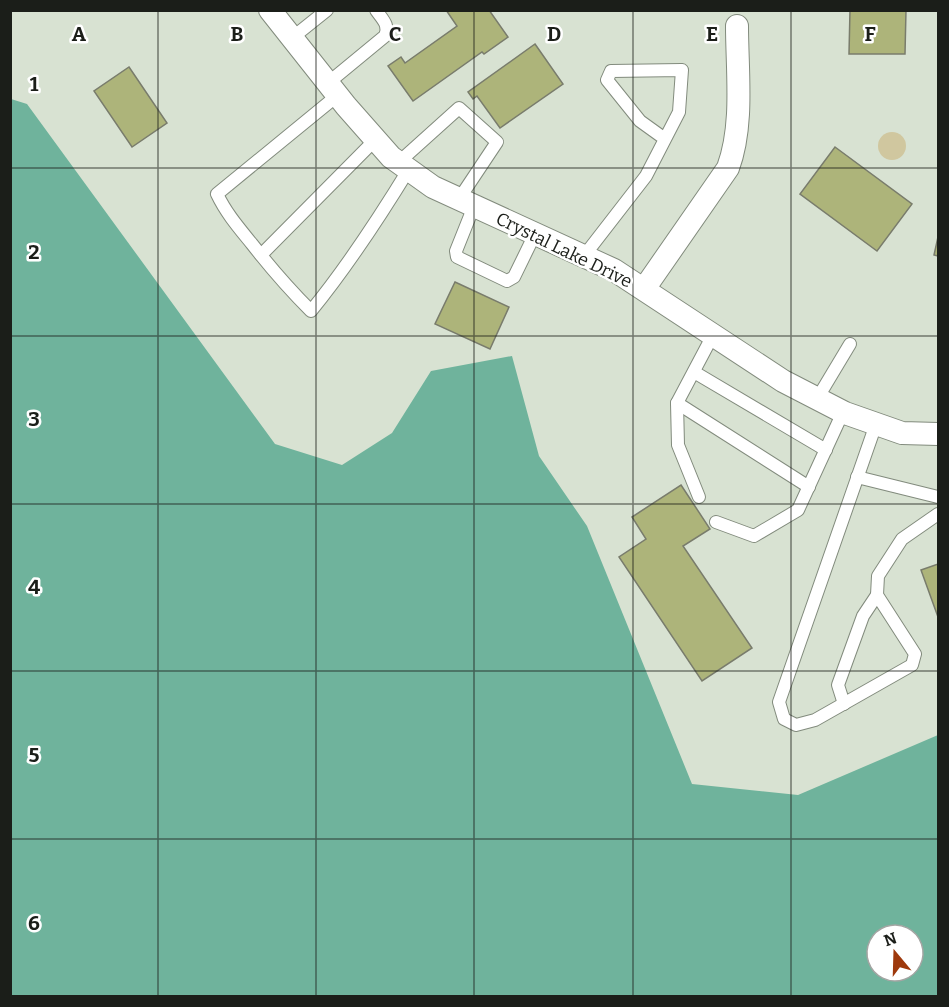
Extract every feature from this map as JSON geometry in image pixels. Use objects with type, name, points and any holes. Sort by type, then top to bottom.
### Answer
[{"type":"street","name":"Crystal Lake Drive","points":[[270,10],[391,157],[433,187],[614,270],[783,381],[843,412],[902,433],[939,434]]},
{"type":"street","points":[[644,289],[728,168],[734,152],[737,131],[740,16]]},
{"type":"lane","points":[[292,38],[327,10]]},
{"type":"lane","points":[[376,10],[386,24],[385,36],[333,89],[217,194],[224,210],[283,283],[311,311],[380,215],[404,166],[459,108],[497,142],[467,203],[456,251],[457,257],[507,281],[514,277],[534,234]]},
{"type":"lane","points":[[584,256],[646,176],[679,112],[682,70],[612,71],[607,80],[628,107],[640,121],[665,139]]},
{"type":"lane","points":[[261,255],[376,139]]},
{"type":"lane","points":[[699,497],[678,445],[677,404],[713,335]]},
{"type":"lane","points":[[817,399],[850,344]]},
{"type":"lane","points":[[694,372],[826,450]]},
{"type":"lane","points":[[677,404],[809,487]]},
{"type":"lane","points":[[716,522],[754,536],[798,510],[843,412]]},
{"type":"lane","points":[[876,424],[778,702],[784,719],[796,725],[815,720],[912,665],[915,654],[877,595]]},
{"type":"lane","points":[[857,477],[939,497]]},
{"type":"lane","points":[[844,704],[838,685],[863,616],[877,595],[878,576],[902,538],[939,514]]},
{"type":"shaded area","points":[[11,99],[27,104],[275,444],[342,465],[392,433],[431,371],[512,356],[539,456],[587,526],[692,784],[798,795],[938,735],[938,996],[11,996]]},
{"type":"shaded area","points":[[892,132],[902,136],[906,146],[902,156],[892,160],[882,156],[878,146],[882,136]]},
{"type":"building","points":[[446,10],[489,10],[508,37],[484,54],[482,52],[413,101],[388,66],[401,57],[405,63],[457,26]]},
{"type":"building","points":[[850,10],[906,10],[905,54],[849,54]]},
{"type":"building","points":[[535,44],[563,84],[500,128],[477,96],[473,99],[468,92]]},
{"type":"building","points":[[129,67],[167,123],[132,147],[94,91]]},
{"type":"building","points":[[835,147],[912,204],[877,251],[800,194]]},
{"type":"building","points":[[938,237],[938,256],[934,255]]},
{"type":"building","points":[[455,282],[509,307],[490,349],[435,324]]},
{"type":"building","points":[[681,485],[710,529],[683,546],[752,648],[702,681],[619,557],[646,539],[632,517]]},
{"type":"building","points":[[938,564],[938,617],[921,570]]}]
